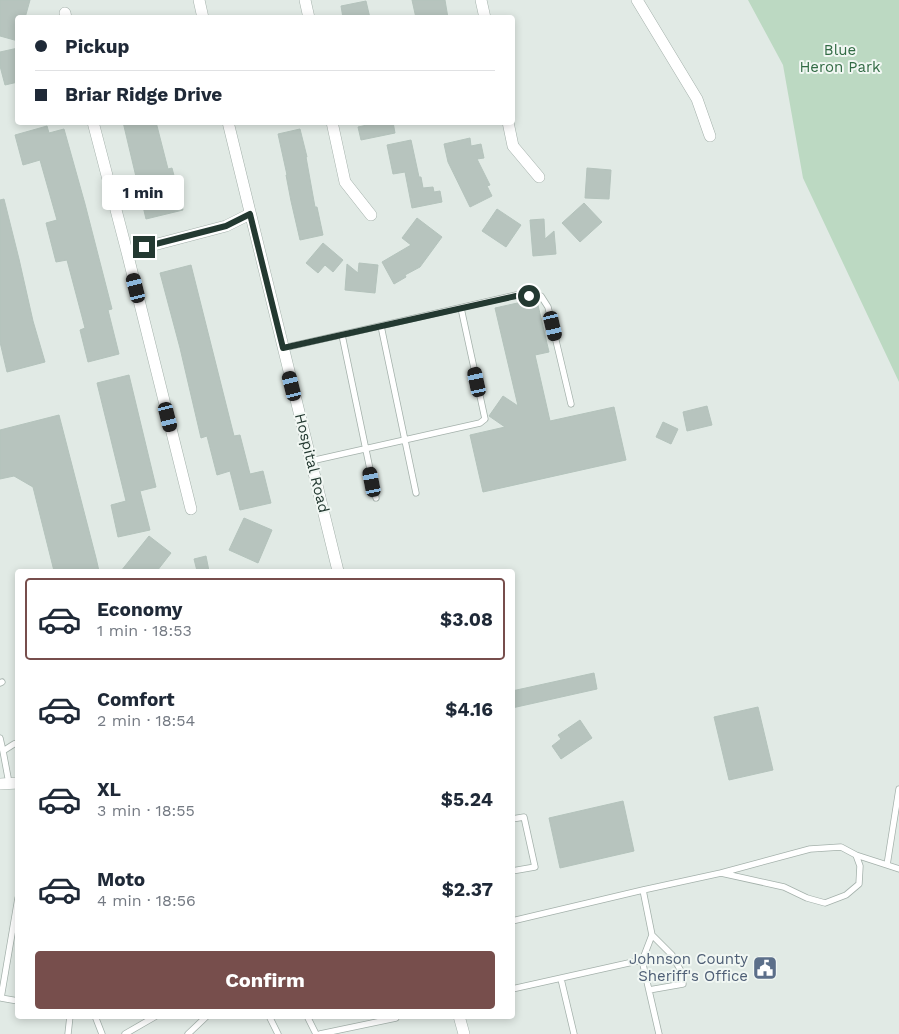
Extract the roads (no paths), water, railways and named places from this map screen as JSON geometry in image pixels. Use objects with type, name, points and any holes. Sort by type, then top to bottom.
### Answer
[{"type":"street","points":[[199,0],[202,15]]},
{"type":"street","points":[[305,0],[308,15]]},
{"type":"street","points":[[481,0],[484,15]]},
{"type":"street","points":[[637,0],[697,99],[710,136]]},
{"type":"street","points":[[94,125],[191,509]]},
{"type":"street","name":"Hospital Road","points":[[229,125],[338,569]]},
{"type":"street","points":[[333,125],[345,182],[371,215]]},
{"type":"street","points":[[509,125],[513,146],[539,178]]},
{"type":"street","points":[[127,252],[226,226],[250,214]]},
{"type":"street","points":[[460,1019],[464,1034]]},
{"type":"lane","points":[[283,348],[516,296],[541,296],[548,307],[571,404]]},
{"type":"lane","points":[[311,461],[480,423],[485,419],[461,308]]},
{"type":"lane","points":[[381,326],[416,493]]},
{"type":"lane","points":[[342,335],[376,498]]},
{"type":"lane","points":[[0,738],[9,783]]},
{"type":"lane","points":[[4,751],[15,744]]},
{"type":"lane","points":[[887,865],[899,789]]},
{"type":"lane","points":[[515,818],[524,816],[535,867],[515,870]]},
{"type":"lane","points":[[515,920],[720,873],[810,849],[840,847],[856,855],[899,870]]},
{"type":"lane","points":[[720,873],[784,887],[807,898],[825,903],[846,895],[859,884],[860,866],[856,855]]},
{"type":"lane","points":[[643,890],[652,935],[642,961],[659,1034]]},
{"type":"lane","points":[[15,916],[1,998],[15,1000]]},
{"type":"lane","points":[[649,990],[683,984],[682,974],[672,955],[652,935]]},
{"type":"lane","points":[[515,988],[642,961]]},
{"type":"lane","points":[[560,978],[574,1034]]},
{"type":"lane","points":[[68,1034],[70,1019]]},
{"type":"lane","points":[[96,1019],[102,1034]]},
{"type":"lane","points":[[125,1034],[151,1019]]},
{"type":"lane","points":[[188,1034],[205,1019]]},
{"type":"lane","points":[[270,1019],[278,1034]]},
{"type":"lane","points":[[309,1019],[318,1034],[391,1019]]},
{"type":"place","name":"Johnson County Sheriff's Office","points":[[765,968]]},
{"type":"park label","name":"Blue Heron Park","points":[[840,58]]}]
